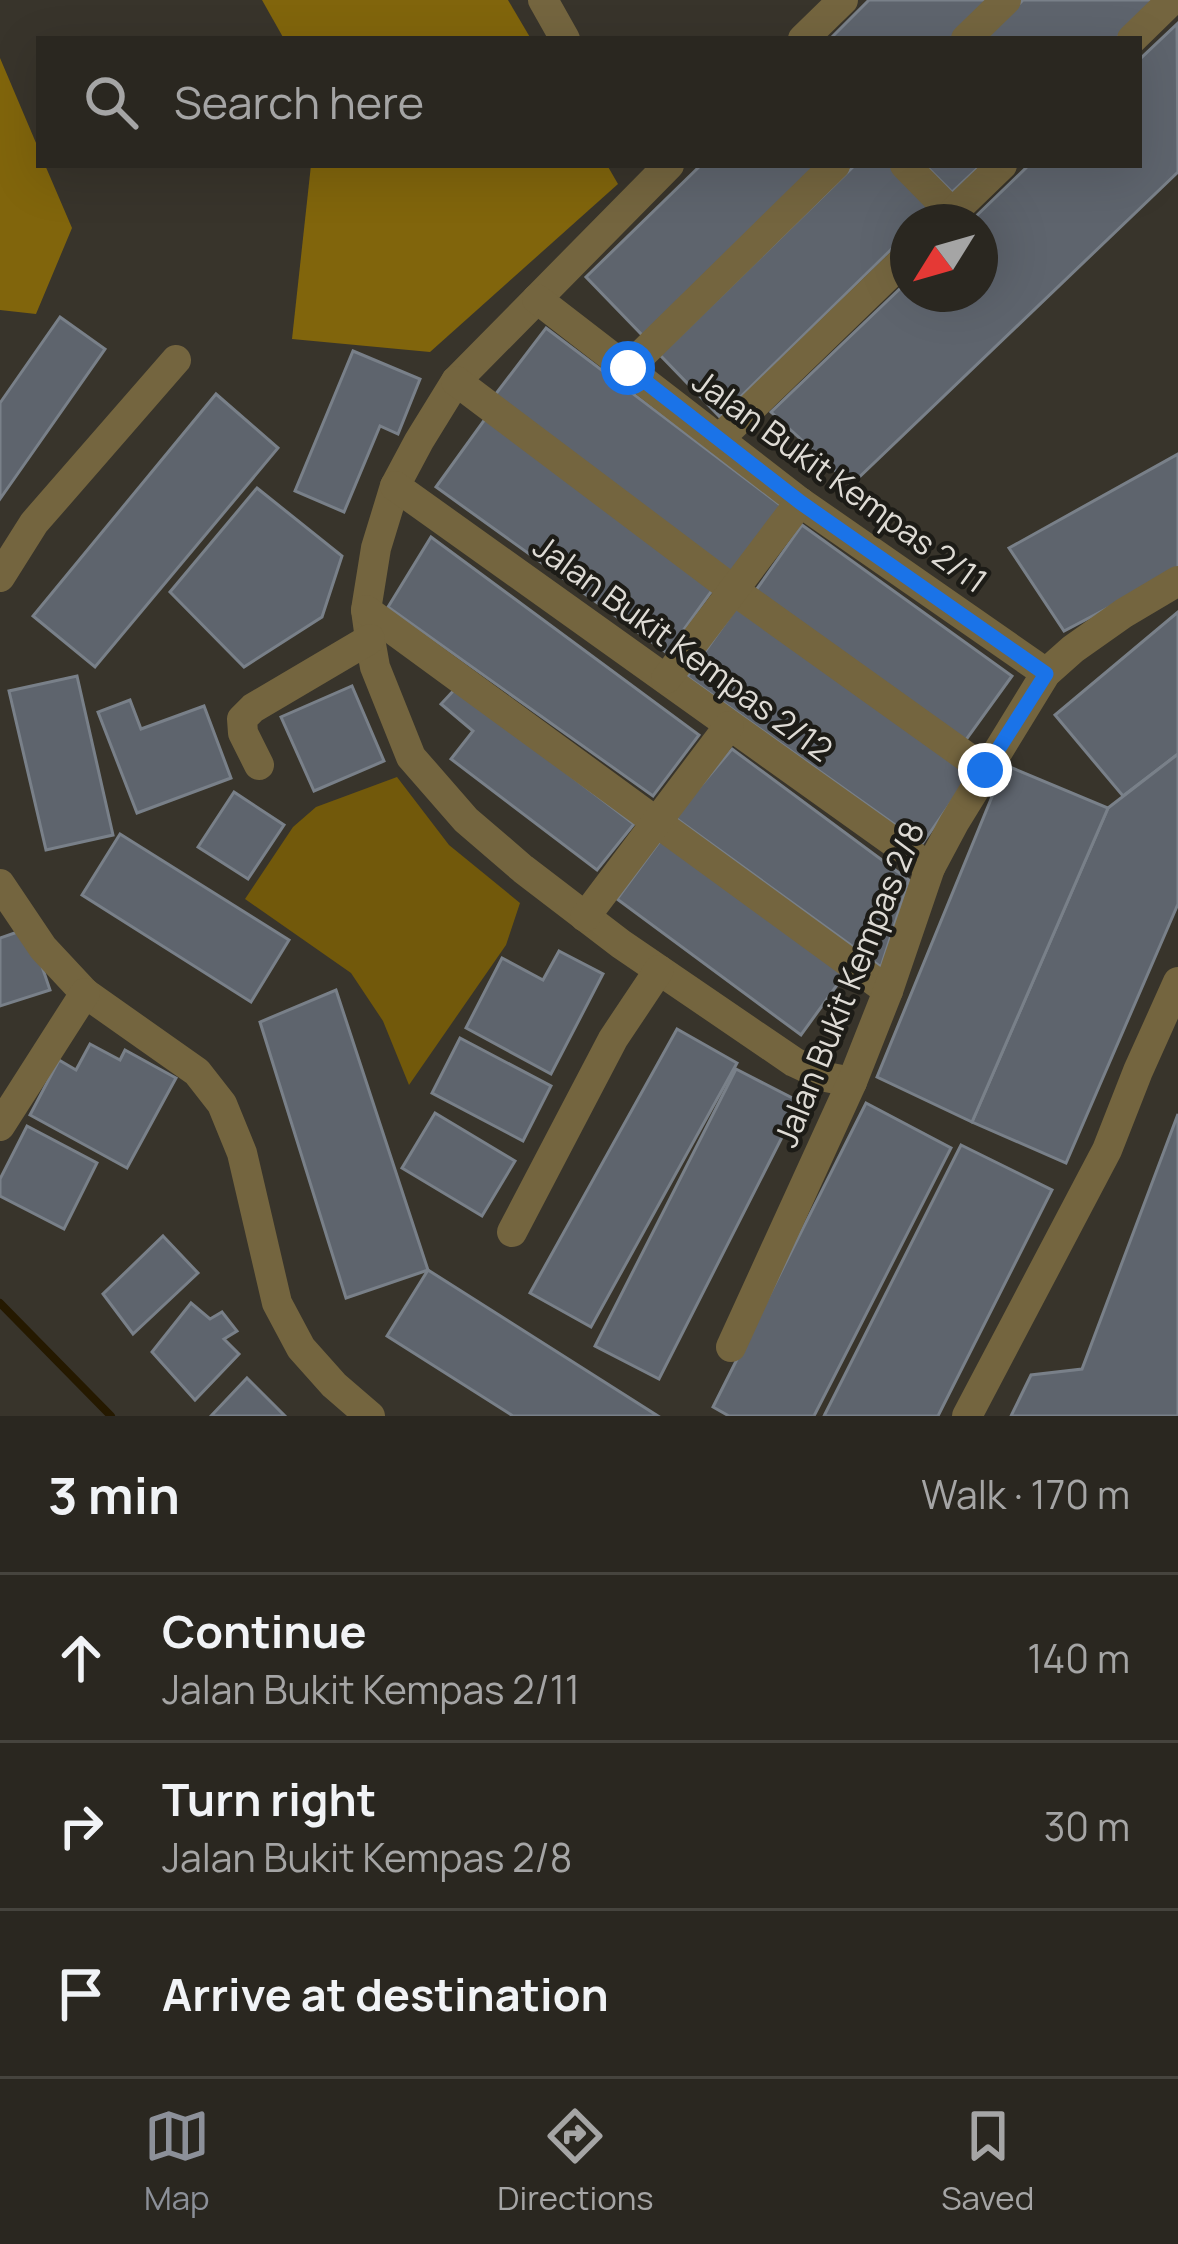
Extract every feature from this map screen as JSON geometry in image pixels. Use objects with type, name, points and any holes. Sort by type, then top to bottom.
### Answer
[{"type":"street","points":[[543,0],[563,36]]},
{"type":"street","points":[[806,36],[843,0]]},
{"type":"street","points":[[969,36],[1006,0]]},
{"type":"street","points":[[1135,36],[1172,0]]},
{"type":"street","points":[[628,368],[833,168]]},
{"type":"street","points":[[907,168],[936,204]]},
{"type":"street","points":[[962,204],[999,168]]},
{"type":"street","points":[[651,172],[456,381],[418,441],[395,486],[376,548],[368,624],[375,667],[411,757],[466,820],[585,917],[794,1062],[826,1077],[852,1082]]},
{"type":"street","points":[[719,439],[890,273]]},
{"type":"street","name":"Jalan Bukit Kempas 2/11","points":[[537,299],[800,502],[1046,674]]},
{"type":"street","points":[[0,577],[34,523],[176,360]]},
{"type":"street","points":[[456,381],[732,589],[985,770]]},
{"type":"street","name":"Jalan Bukit Kempas 2/12","points":[[395,486],[930,868]]},
{"type":"street","points":[[666,679],[800,502]]},
{"type":"street","name":"Jalan Bukit Kempas 2/8","points":[[731,1347],[852,1082],[930,868],[985,770],[1046,674],[1124,613],[1178,581]]},
{"type":"street","points":[[259,765],[243,733],[242,719],[368,624]]},
{"type":"street","points":[[368,624],[656,819],[888,991]]},
{"type":"street","points":[[585,917],[729,726]]},
{"type":"street","points":[[0,884],[43,948],[85,993],[197,1072],[222,1104],[242,1154],[277,1303],[301,1348],[370,1416]]},
{"type":"street","points":[[512,1232],[614,1039],[659,970]]},
{"type":"street","points":[[967,1416],[1107,1150],[1178,982]]},
{"type":"street","points":[[0,1126],[85,993]]},
{"type":"shaded area","points":[[262,0],[508,0],[529,36],[282,36]]},
{"type":"shaded area","points":[[0,58],[36,143],[36,168],[46,168],[72,228],[36,314],[0,310]]},
{"type":"shaded area","points":[[311,168],[609,168],[618,184],[430,352],[292,339]]},
{"type":"shaded area","points":[[397,777],[449,845],[520,903],[506,945],[409,1085],[383,1021],[351,973],[245,899],[293,827],[316,807]]},
{"type":"building","points":[[869,0],[990,0],[954,36],[833,36]]},
{"type":"building","points":[[1023,0],[1157,0],[1119,36],[987,36]]},
{"type":"building","points":[[1177,24],[1178,172],[851,485],[771,412],[890,298],[890,312],[998,312],[998,204],[989,204],[1026,168],[1142,168],[1142,57]]},
{"type":"building","points":[[698,168],[820,168],[646,339],[586,277]]},
{"type":"building","points":[[852,168],[895,168],[930,204],[890,204],[890,251],[720,417],[660,355]]},
{"type":"building","points":[[928,168],[978,168],[952,192]]},
{"type":"building","points":[[60,317],[105,349],[0,499],[0,403]]},
{"type":"building","points":[[546,328],[783,507],[735,575],[495,395]]},
{"type":"building","points":[[353,351],[420,379],[398,434],[380,426],[344,512],[295,491]]},
{"type":"building","points":[[216,394],[278,448],[95,667],[33,616]]},
{"type":"building","points":[[485,419],[716,585],[667,653],[436,487]]},
{"type":"building","points":[[1178,454],[1178,571],[1064,631],[1009,548]]},
{"type":"building","points":[[257,488],[342,556],[322,617],[244,667],[170,592]]},
{"type":"building","points":[[802,525],[1012,676],[963,744],[754,593]]},
{"type":"building","points":[[431,537],[699,735],[653,796],[388,607]]},
{"type":"building","points":[[736,608],[971,774],[922,844],[687,677]]},
{"type":"building","points":[[1178,612],[1178,754],[1123,796],[1055,715]]},
{"type":"building","points":[[77,676],[113,835],[46,850],[9,691]]},
{"type":"building","points":[[352,686],[384,761],[314,791],[281,717]]},
{"type":"building","points":[[456,688],[634,824],[597,870],[451,759],[473,731],[441,704]]},
{"type":"building","points":[[130,700],[141,729],[204,706],[231,778],[137,813],[98,712]]},
{"type":"building","points":[[732,749],[909,880],[881,967],[674,817]]},
{"type":"building","points":[[1178,754],[1178,904],[1066,1163],[972,1122],[1108,808]]},
{"type":"building","points":[[1005,765],[1108,808],[972,1122],[877,1077]]},
{"type":"building","points":[[234,792],[284,825],[248,879],[198,847]]},
{"type":"building","points":[[120,834],[289,940],[251,1002],[82,895]]},
{"type":"building","points":[[662,838],[845,974],[801,1035],[617,899]]},
{"type":"building","points":[[29,928],[50,990],[0,1006],[0,938]]},
{"type":"building","points":[[559,951],[603,974],[551,1074],[466,1028],[502,958],[543,980]]},
{"type":"building","points":[[336,990],[428,1270],[346,1298],[260,1022]]},
{"type":"building","points":[[677,1029],[737,1063],[591,1327],[530,1293]]},
{"type":"building","points":[[460,1038],[551,1086],[523,1141],[432,1093]]},
{"type":"building","points":[[90,1044],[120,1060],[125,1050],[176,1078],[127,1168],[30,1115],[59,1060],[76,1070]]},
{"type":"building","points":[[736,1069],[800,1102],[659,1379],[595,1346]]},
{"type":"building","points":[[866,1103],[951,1148],[814,1416],[729,1416],[713,1407]]},
{"type":"building","points":[[435,1113],[515,1161],[482,1216],[402,1168]]},
{"type":"building","points":[[1178,1114],[1178,1416],[1011,1416],[1031,1375],[1082,1369]]},
{"type":"building","points":[[27,1126],[97,1163],[64,1229],[0,1196],[0,1179]]},
{"type":"building","points":[[961,1145],[1052,1190],[938,1416],[824,1416]]},
{"type":"building","points":[[163,1236],[198,1273],[133,1334],[103,1294]]},
{"type":"building","points":[[428,1270],[658,1416],[513,1416],[387,1336]]},
{"type":"building","points":[[191,1303],[210,1319],[222,1312],[237,1331],[224,1339],[239,1354],[195,1400],[152,1352]]},
{"type":"building","points":[[247,1378],[285,1416],[211,1416]]},
{"type":"waterway","points":[[0,1303],[111,1416]]},
{"type":"route","points":[[628,368],[800,502],[1046,674],[985,770]]}]
